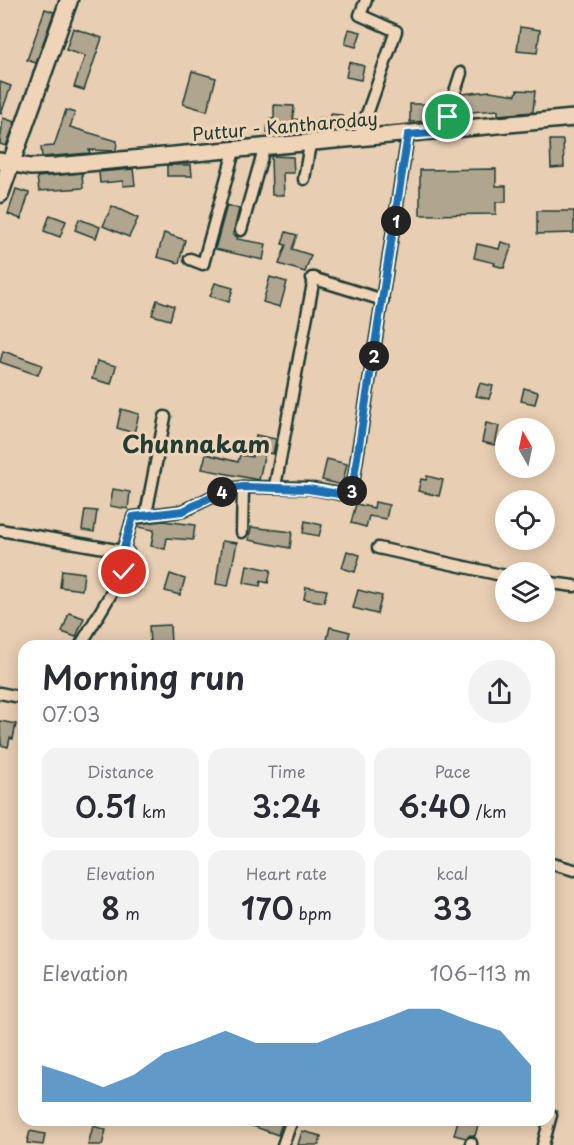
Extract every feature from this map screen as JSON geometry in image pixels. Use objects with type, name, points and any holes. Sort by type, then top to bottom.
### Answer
[{"type":"main road","points":[[0,195],[6,163],[69,0]]},
{"type":"main road","name":"Puttur - Kantharoday","points":[[6,163],[56,166],[234,152],[574,118]]},
{"type":"street","points":[[358,140],[396,31],[360,15],[366,0]]},
{"type":"street","points":[[442,132],[461,73]]},
{"type":"street","points":[[123,551],[133,517],[183,511],[228,489],[275,486],[351,496],[408,135]]},
{"type":"street","points":[[304,178],[310,144]]},
{"type":"street","points":[[242,230],[264,149]]},
{"type":"street","points":[[190,259],[203,264],[234,152]]},
{"type":"street","points":[[275,486],[313,278],[383,300]]},
{"type":"street","points":[[146,514],[165,417]]},
{"type":"street","points":[[242,532],[243,487]]},
{"type":"street","points":[[0,530],[128,552],[124,572],[84,640]]},
{"type":"street","points":[[378,548],[495,574]]},
{"type":"street","points":[[555,583],[574,586]]},
{"type":"street","points":[[0,693],[18,697]]},
{"type":"street","points":[[555,865],[574,870]]},
{"type":"street","points":[[283,1145],[290,1126]]},
{"type":"street","points":[[543,1145],[548,1126]]},
{"type":"building","points":[[45,9],[54,12],[36,63],[27,60]]},
{"type":"building","points":[[520,27],[540,30],[537,53],[517,51]]},
{"type":"building","points":[[73,28],[102,38],[84,90],[74,87],[85,56],[66,50]]},
{"type":"building","points":[[349,29],[361,32],[356,47],[345,44]]},
{"type":"building","points":[[349,62],[364,66],[361,80],[346,77]]},
{"type":"building","points":[[192,71],[216,78],[207,111],[183,104]]},
{"type":"building","points":[[0,82],[11,86],[1,114],[0,113]]},
{"type":"building","points":[[517,90],[535,91],[533,112],[498,115],[498,110],[456,113],[462,94],[490,91],[516,95]]},
{"type":"building","points":[[410,104],[434,104],[434,121],[410,122]]},
{"type":"building","points":[[274,105],[294,106],[293,119],[318,122],[318,118],[330,119],[331,114],[342,115],[341,127],[336,126],[335,130],[294,134],[267,133],[268,119],[274,119]]},
{"type":"building","points":[[66,110],[75,113],[70,127],[117,141],[116,151],[89,150],[90,153],[42,157],[41,147],[54,146]]},
{"type":"building","points":[[3,118],[15,122],[6,146],[0,144]]},
{"type":"building","points":[[550,140],[563,140],[564,167],[551,168]]},
{"type":"building","points":[[271,156],[293,157],[294,173],[283,173],[284,195],[272,195]]},
{"type":"building","points":[[167,165],[191,165],[192,176],[167,176]]},
{"type":"building","points":[[133,169],[135,185],[123,186],[123,181],[100,183],[99,172]]},
{"type":"building","points":[[496,169],[496,186],[506,186],[506,202],[496,202],[496,214],[420,215],[420,170]]},
{"type":"building","points":[[82,173],[83,188],[39,191],[37,177]]},
{"type":"building","points":[[16,189],[29,193],[21,219],[8,214]]},
{"type":"building","points":[[227,205],[239,209],[233,235],[238,237],[237,239],[266,244],[263,260],[215,249]]},
{"type":"building","points":[[112,206],[138,218],[129,237],[103,226]]},
{"type":"building","points":[[537,211],[574,211],[574,233],[537,234]]},
{"type":"building","points":[[50,215],[66,221],[60,237],[44,231]]},
{"type":"building","points":[[79,219],[100,227],[96,238],[75,230]]},
{"type":"building","points":[[286,232],[297,235],[292,249],[311,255],[305,272],[279,264],[286,245],[282,244]]},
{"type":"building","points":[[164,233],[185,240],[179,263],[157,257]]},
{"type":"building","points":[[501,242],[512,245],[504,268],[494,265],[495,263],[474,258],[477,244],[499,249]]},
{"type":"building","points":[[270,277],[287,282],[280,307],[263,302]]},
{"type":"building","points":[[215,283],[233,288],[229,302],[210,296]]},
{"type":"building","points":[[157,300],[174,306],[170,320],[152,315]]},
{"type":"building","points":[[3,351],[42,365],[38,375],[0,362]]},
{"type":"building","points":[[97,361],[116,366],[111,384],[92,379]]},
{"type":"building","points":[[480,383],[493,386],[489,399],[476,396]]},
{"type":"building","points":[[524,388],[538,392],[535,404],[521,401]]},
{"type":"building","points":[[121,409],[139,414],[134,433],[117,428]]},
{"type":"building","points":[[486,423],[495,425],[495,445],[482,442]]},
{"type":"building","points":[[256,435],[276,439],[273,454],[265,452],[259,480],[202,469],[206,454],[238,462],[240,455],[252,457]]},
{"type":"building","points":[[327,459],[347,464],[342,485],[322,480]]},
{"type":"building","points":[[427,476],[443,480],[439,496],[418,491],[421,479],[426,480]]},
{"type":"building","points":[[113,489],[130,492],[128,509],[110,506]]},
{"type":"building","points":[[375,502],[389,505],[386,519],[369,516],[366,527],[351,523],[356,504],[374,508]]},
{"type":"building","points":[[85,510],[97,511],[94,532],[82,530]]},
{"type":"building","points":[[163,521],[195,525],[193,540],[167,538],[165,549],[151,546],[154,530],[138,527],[139,524]]},
{"type":"building","points":[[305,521],[322,525],[319,536],[303,533]]},
{"type":"building","points":[[251,527],[292,532],[290,548],[249,540]]},
{"type":"building","points":[[222,541],[237,543],[228,586],[216,584]]},
{"type":"building","points":[[347,551],[360,555],[355,572],[342,568]]},
{"type":"building","points":[[247,565],[271,570],[268,583],[261,581],[260,586],[244,583]]},
{"type":"building","points":[[62,570],[84,573],[82,590],[60,587]]},
{"type":"building","points":[[131,573],[144,578],[139,591],[125,585]]},
{"type":"building","points":[[170,574],[185,579],[180,595],[165,591]]},
{"type":"building","points":[[306,587],[327,590],[324,602],[304,599]]},
{"type":"building","points":[[358,590],[382,596],[377,614],[353,608]]},
{"type":"building","points":[[69,613],[84,618],[76,637],[62,632]]},
{"type":"building","points":[[170,625],[171,640],[150,640],[149,626]]},
{"type":"building","points":[[330,627],[350,632],[348,640],[327,640]]},
{"type":"building","points":[[0,721],[16,724],[13,739],[10,738],[8,747],[1,745]]},
{"type":"building","points":[[93,1126],[106,1130],[102,1145],[88,1145]]},
{"type":"building","points":[[253,1126],[281,1126],[278,1135]]},
{"type":"building","points":[[456,1126],[478,1126],[475,1136],[470,1135],[466,1138],[454,1135]]},
{"type":"building","points":[[30,1131],[45,1134],[43,1145],[27,1143]]},
{"type":"building","points":[[302,1131],[321,1136],[319,1145],[298,1145]]},
{"type":"district","name":"Chunnakam","points":[[196,445]]},
{"type":"route","points":[[124,572],[128,552],[123,551],[133,517],[183,511],[228,489],[243,487],[275,486],[351,496],[408,135],[442,132],[448,117]]}]
